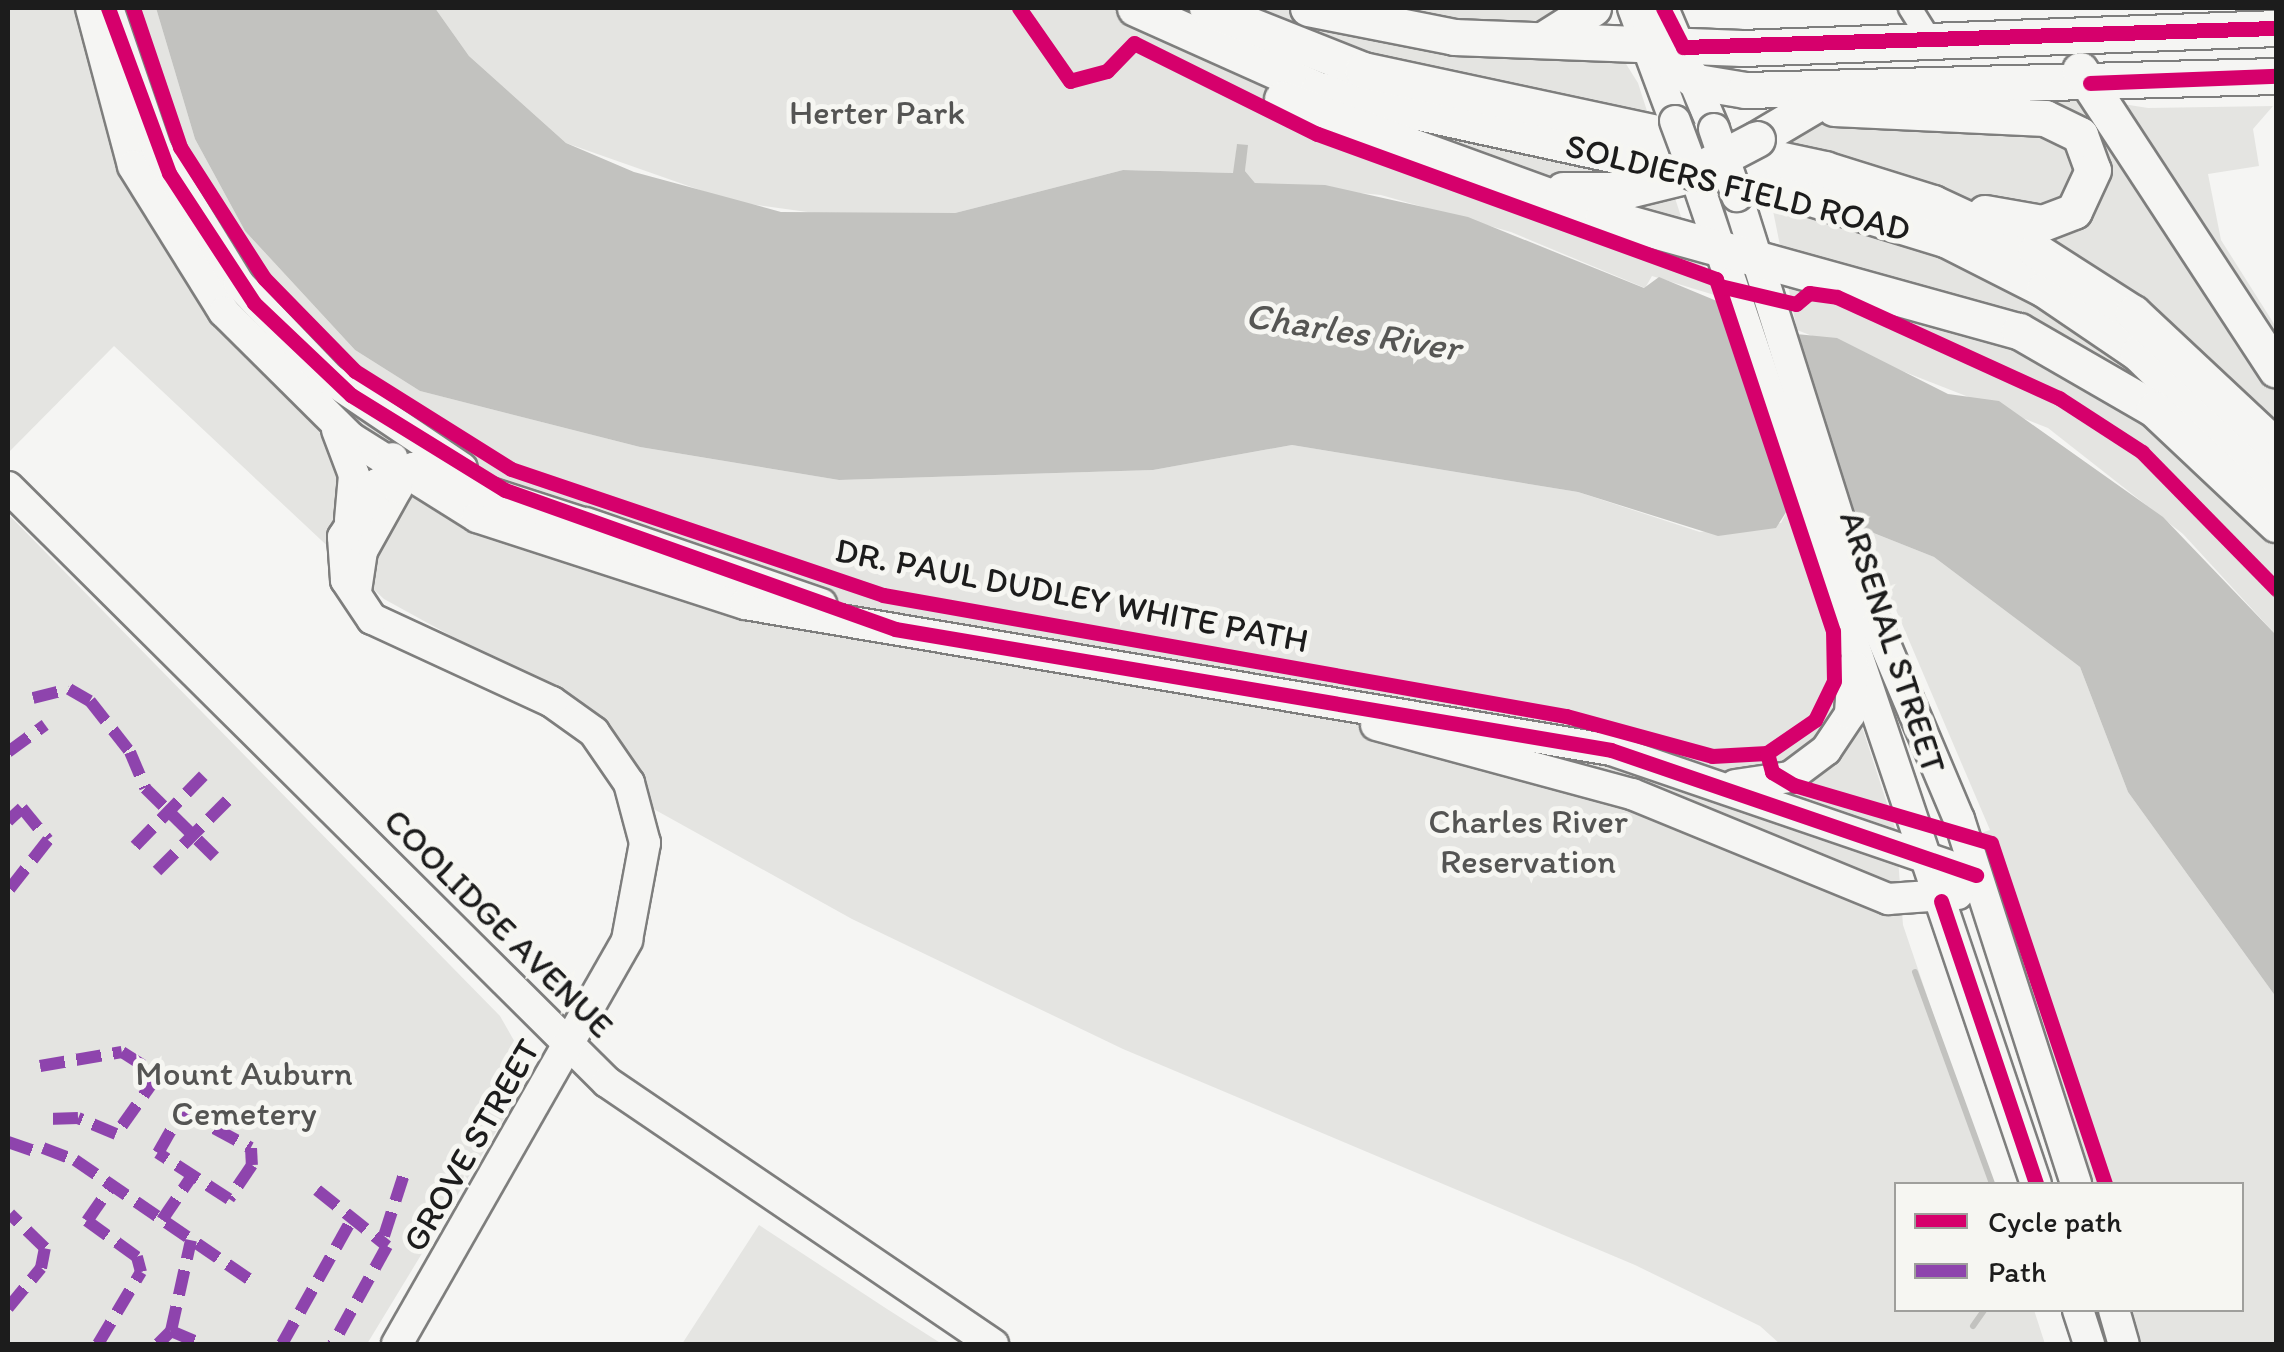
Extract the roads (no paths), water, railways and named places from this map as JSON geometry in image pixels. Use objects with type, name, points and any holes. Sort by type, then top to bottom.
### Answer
[{"type":"main road","points":[[91,8],[114,114],[150,201],[237,328],[329,420],[398,472],[460,509],[708,595],[1300,704],[1512,729],[1716,782],[1929,864],[1976,875]]},
{"type":"main road","points":[[108,8],[180,195],[239,284],[309,361],[398,472]]},
{"type":"main road","name":"SOLDIERS FIELD ROAD","points":[[1134,8],[1176,32],[1354,100],[1801,195],[1945,240],[2044,289],[2138,352],[2276,488]]},
{"type":"main road","name":"SOLDIERS FIELD ROAD","points":[[1207,8],[1363,70],[1824,169],[1933,203],[2036,251],[2133,313],[2276,447]]},
{"type":"main road","points":[[1308,8],[1405,30],[1684,47],[2056,36],[2095,21],[2276,28]]},
{"type":"main road","points":[[1537,41],[1592,8]]},
{"type":"main road","points":[[1633,8],[1676,121],[1700,166],[1737,196],[1760,259],[1777,327],[1791,412]]},
{"type":"main road","points":[[1663,8],[1697,82],[1700,166],[1722,250],[1745,313],[1791,412]]},
{"type":"main road","points":[[1176,32],[1290,103],[1489,174],[1722,250],[1948,304],[2056,348],[2154,409],[2276,524]]},
{"type":"main road","points":[[2056,36],[2276,370]]},
{"type":"main road","points":[[1648,45],[1697,82],[1745,90],[2045,118],[2075,130],[2090,155],[2088,193],[2056,221],[1933,203]]},
{"type":"main road","points":[[1489,174],[1580,192],[1700,166],[1757,139],[1830,96],[2276,76]]},
{"type":"main road","points":[[309,361],[466,471],[602,529],[895,630]]},
{"type":"main road","name":"ARSENAL STREET","points":[[1791,412],[1804,492],[2035,1182]]},
{"type":"main road","name":"ARSENAL STREET","points":[[1791,412],[1834,504],[1976,875],[2075,1182]]},
{"type":"main road","points":[[329,420],[352,465],[363,526],[412,505],[460,509]]},
{"type":"main road","points":[[398,472],[433,470],[528,512],[602,529]]},
{"type":"main road","name":"GROVE STREET","points":[[397,1344],[572,1049],[639,905],[645,843],[628,784],[602,742],[563,708],[384,626],[359,604],[363,526],[398,472]]},
{"type":"main road","name":"COOLIDGE AVENUE","points":[[8,487],[572,1049],[992,1344]]},
{"type":"main road","points":[[1716,782],[1783,779],[1833,744],[1854,694],[1846,623]]},
{"type":"main road","points":[[1300,704],[1632,794],[1888,899],[1941,901],[1976,875]]},
{"type":"main road","points":[[2079,1312],[2089,1344]]},
{"type":"main road","points":[[2115,1312],[2124,1344]]},
{"type":"street","points":[[1910,8],[1931,41]]},
{"type":"water","name":"Charles River","points":[[156,8],[435,8],[469,56],[566,143],[634,172],[781,212],[955,213],[1123,170],[1233,173],[1237,144],[1248,145],[1245,171],[1255,183],[1325,185],[1468,217],[1644,288],[1659,277],[1796,334],[1837,338],[1948,394],[1999,401],[2163,517],[2276,635],[2276,997],[2128,792],[2080,667],[1934,557],[1861,528],[1856,513],[1784,484],[1790,506],[1776,528],[1718,536],[1578,492],[1292,445],[1153,470],[839,480],[640,447],[420,391],[355,350],[245,231],[195,139]]},
{"type":"waterway","points":[[1915,972],[1991,1182]]},
{"type":"waterway","points":[[1973,1326],[1983,1312]]},
{"type":"park label","name":"Herter Park","points":[[877,112]]},
{"type":"park label","name":"Charles River Reservation","points":[[1528,841]]},
{"type":"park label","name":"Mount Auburn Cemetery","points":[[244,1093]]}]
